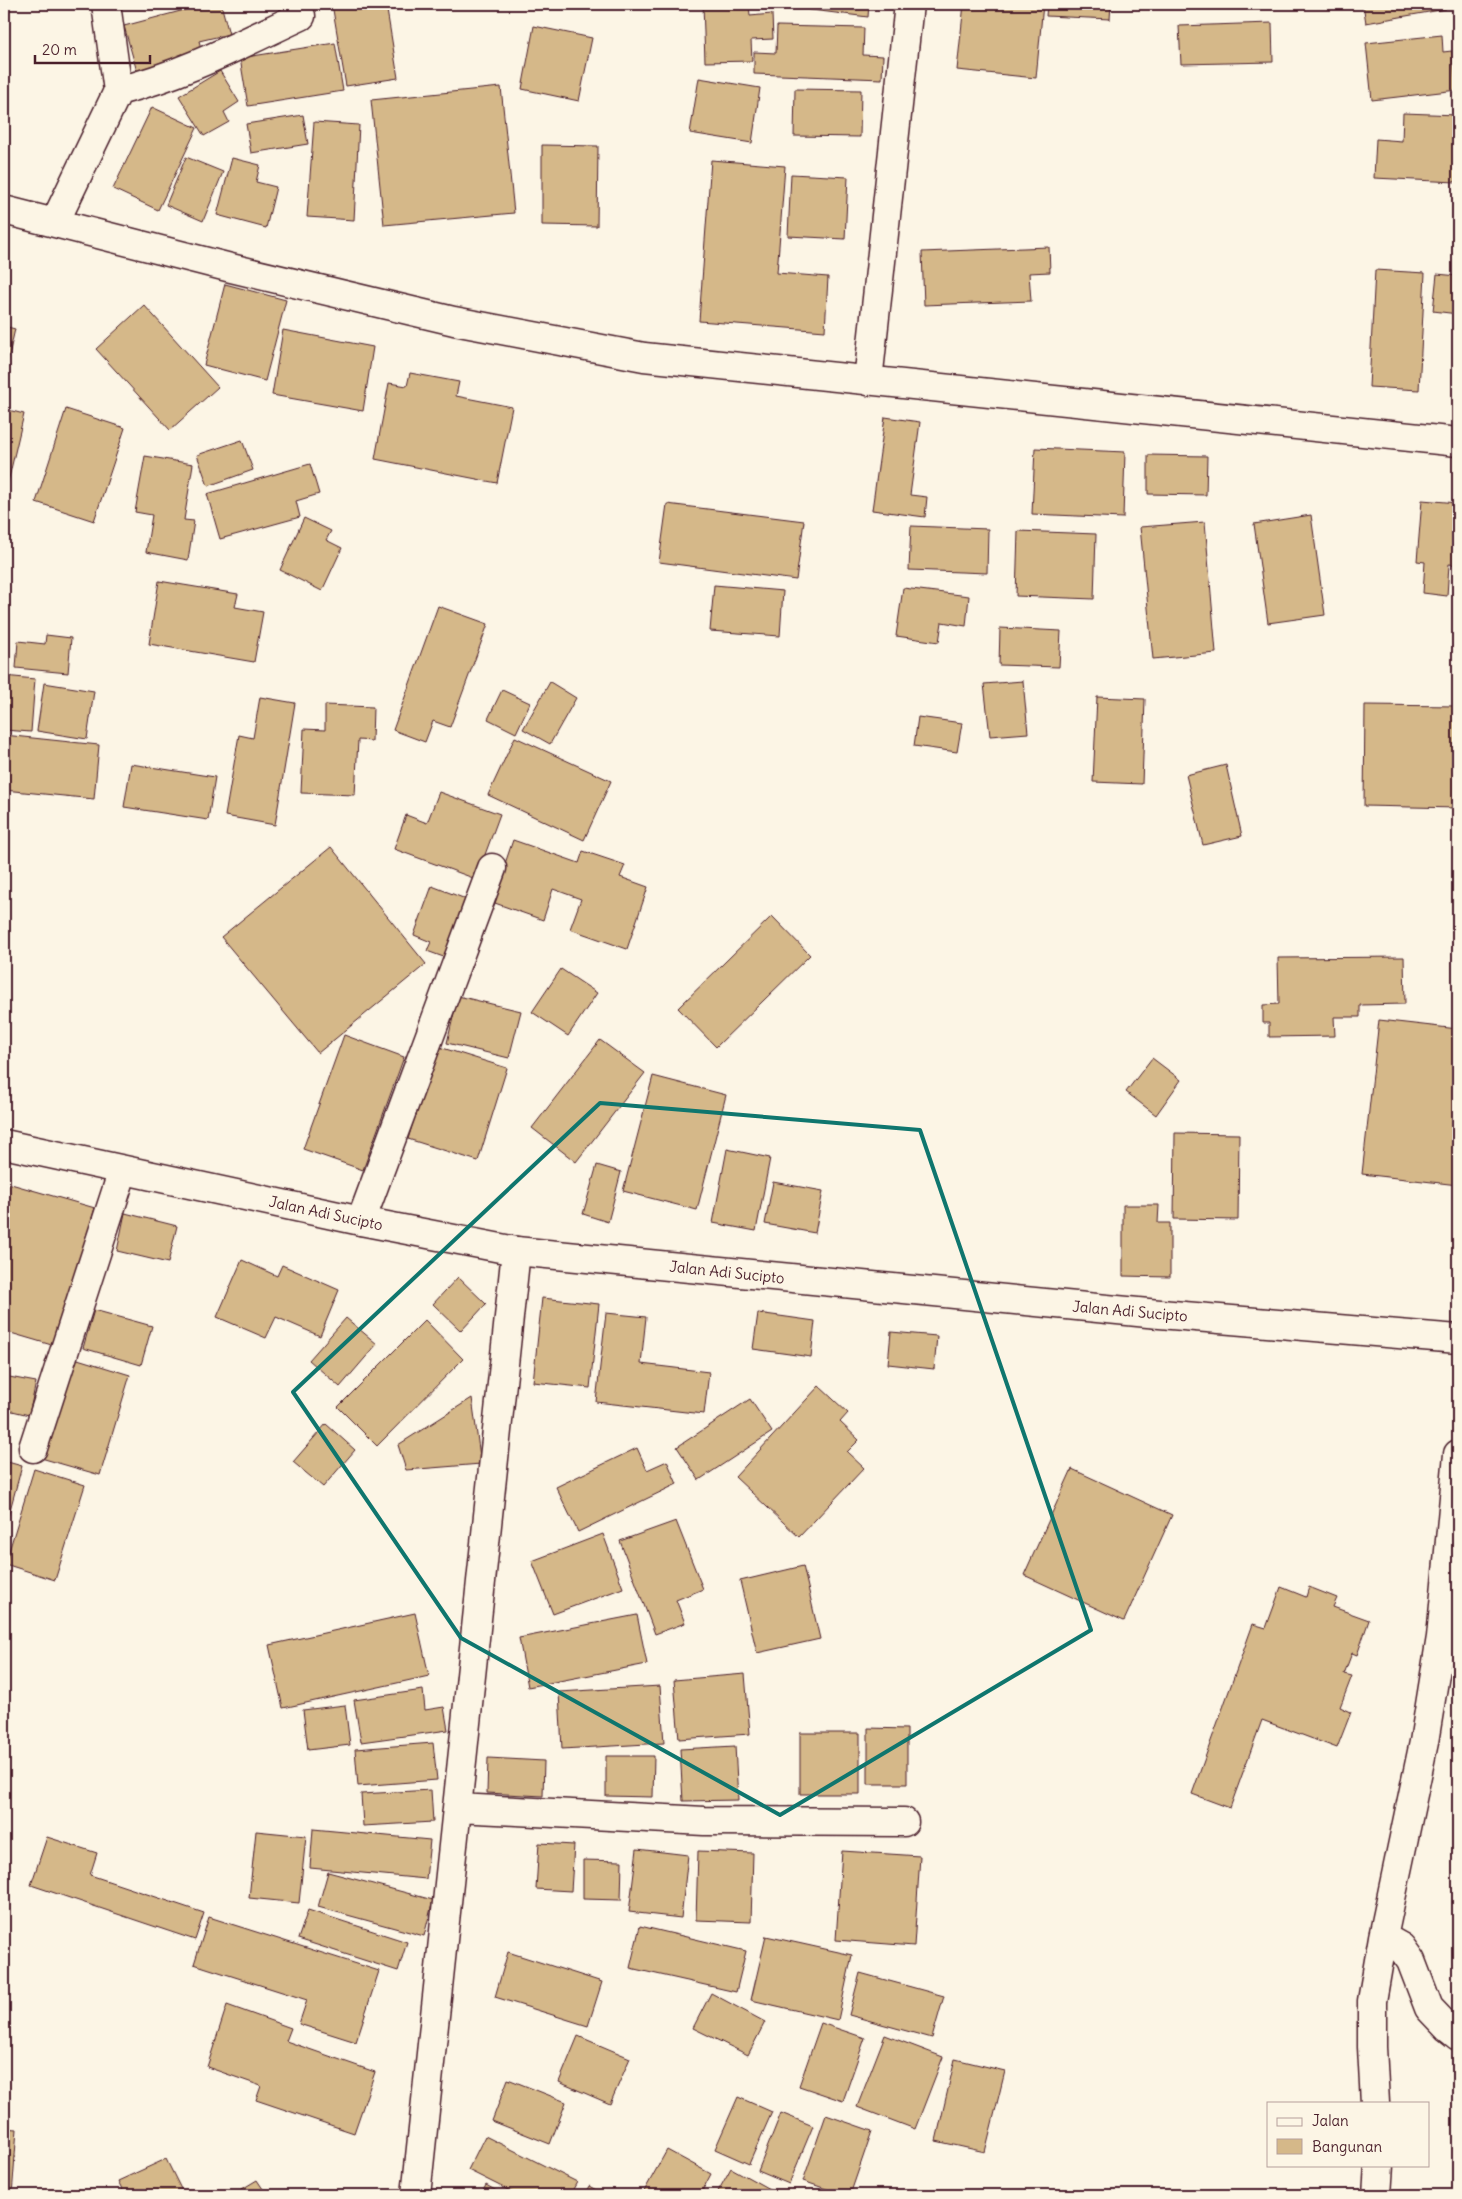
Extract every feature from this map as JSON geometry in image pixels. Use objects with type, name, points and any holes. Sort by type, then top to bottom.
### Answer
[{"type":"street","points":[[56,222],[118,91],[106,4]]},
{"type":"street","points":[[868,381],[909,4]]},
{"type":"street","points":[[118,91],[148,84],[185,71],[301,16]]},
{"type":"street","points":[[4,210],[231,268],[454,321],[644,358],[1458,442]]},
{"type":"street","points":[[361,1221],[492,868]]},
{"type":"street","name":"Jalan Adi Sucipto","points":[[4,1144],[361,1221],[516,1251],[1148,1313],[1458,1339]]},
{"type":"street","points":[[33,1448],[123,1170]]},
{"type":"street","points":[[416,2195],[516,1251]]},
{"type":"street","points":[[1375,2102],[1372,2001],[1383,1937],[1424,1742],[1442,1637],[1458,1454]]},
{"type":"street","points":[[458,1808],[704,1821],[904,1822]]},
{"type":"street","points":[[1383,1937],[1401,1947],[1411,1961],[1429,2008],[1458,2036]]},
{"type":"street","points":[[1377,2195],[1379,2166]]},
{"type":"highlighted area","points":[[600,1103],[920,1130],[1091,1630],[780,1815],[461,1638],[293,1392]]},
{"type":"building","points":[[207,4],[221,4],[229,34],[199,41],[204,58],[138,75],[124,26]]},
{"type":"building","points":[[332,4],[386,4],[398,78],[346,86]]},
{"type":"building","points":[[703,4],[749,4],[750,16],[772,14],[773,39],[751,40],[752,61],[705,62]]},
{"type":"building","points":[[763,4],[869,4],[868,17]]},
{"type":"building","points":[[964,4],[1043,4],[1036,78],[957,70]]},
{"type":"building","points":[[1047,4],[1111,4],[1110,19],[1046,16]]},
{"type":"building","points":[[1363,4],[1445,4],[1446,9],[1366,23]]},
{"type":"building","points":[[1272,23],[1273,62],[1181,64],[1179,26]]},
{"type":"building","points":[[534,26],[592,38],[579,101],[522,89]]},
{"type":"building","points":[[777,26],[864,28],[863,55],[883,56],[882,79],[754,74],[754,52],[776,53]]},
{"type":"building","points":[[1442,35],[1443,52],[1452,51],[1457,90],[1372,100],[1366,43]]},
{"type":"building","points":[[335,43],[343,91],[248,106],[240,58]]},
{"type":"building","points":[[220,71],[239,102],[224,112],[229,122],[204,136],[179,96]]},
{"type":"building","points":[[699,78],[760,88],[752,143],[690,133]]},
{"type":"building","points":[[501,87],[514,213],[384,225],[371,100]]},
{"type":"building","points":[[795,89],[861,90],[860,137],[794,136]]},
{"type":"building","points":[[152,107],[197,128],[158,210],[113,189]]},
{"type":"building","points":[[1403,113],[1458,115],[1456,182],[1374,178],[1376,139],[1402,141]]},
{"type":"building","points":[[303,115],[308,144],[251,153],[246,124]]},
{"type":"building","points":[[314,122],[359,125],[354,220],[307,217]]},
{"type":"building","points":[[542,145],[598,146],[597,226],[542,225]]},
{"type":"building","points":[[186,157],[223,172],[203,221],[166,205]]},
{"type":"building","points":[[232,158],[260,165],[256,182],[276,187],[266,228],[217,215]]},
{"type":"building","points":[[711,160],[785,166],[777,273],[828,277],[825,331],[699,321]]},
{"type":"building","points":[[791,174],[848,177],[845,239],[788,236]]},
{"type":"building","points":[[1049,247],[1050,272],[1029,273],[1031,301],[924,305],[922,252]]},
{"type":"building","points":[[1375,270],[1425,273],[1419,390],[1369,387]]},
{"type":"building","points":[[1437,274],[1458,276],[1458,314],[1433,311]]},
{"type":"building","points":[[225,284],[286,300],[265,381],[204,365]]},
{"type":"building","points":[[144,305],[218,387],[170,430],[96,349]]},
{"type":"building","points":[[4,326],[15,329],[4,377]]},
{"type":"building","points":[[283,330],[373,347],[363,411],[272,395]]},
{"type":"building","points":[[410,373],[459,382],[456,396],[512,407],[497,483],[375,459],[389,383],[407,386]]},
{"type":"building","points":[[4,409],[24,414],[4,499]]},
{"type":"building","points":[[66,409],[125,428],[94,521],[36,502]]},
{"type":"building","points":[[885,417],[920,422],[910,495],[927,497],[925,517],[872,510]]},
{"type":"building","points":[[242,440],[253,470],[208,486],[197,455]]},
{"type":"building","points":[[1035,448],[1125,452],[1123,518],[1032,514]]},
{"type":"building","points":[[1148,455],[1207,456],[1206,495],[1148,494]]},
{"type":"building","points":[[145,456],[193,464],[184,520],[194,521],[188,560],[146,552],[152,515],[135,512]]},
{"type":"building","points":[[310,464],[319,494],[296,501],[300,517],[220,539],[207,494]]},
{"type":"building","points":[[1422,500],[1458,503],[1458,565],[1449,564],[1447,596],[1423,593],[1425,562],[1417,561]]},
{"type":"building","points":[[667,504],[804,521],[796,580],[659,562]]},
{"type":"building","points":[[1311,515],[1325,615],[1268,623],[1254,524]]},
{"type":"building","points":[[304,518],[331,531],[326,540],[342,548],[322,591],[280,570]]},
{"type":"building","points":[[1205,522],[1216,653],[1153,659],[1140,527]]},
{"type":"building","points":[[911,526],[988,529],[987,573],[909,570]]},
{"type":"building","points":[[1018,531],[1096,534],[1094,599],[1016,596]]},
{"type":"building","points":[[159,581],[238,594],[235,607],[263,612],[254,662],[149,644]]},
{"type":"building","points":[[714,585],[783,591],[780,636],[710,631]]},
{"type":"building","points":[[903,588],[969,596],[966,626],[942,622],[939,642],[896,636]]},
{"type":"building","points":[[438,606],[488,624],[450,727],[433,721],[425,742],[393,730]]},
{"type":"building","points":[[1000,628],[1061,631],[1059,667],[999,665]]},
{"type":"building","points":[[46,635],[71,638],[68,673],[16,668],[18,641],[45,644]]},
{"type":"building","points":[[4,676],[35,679],[31,732],[4,730]]},
{"type":"building","points":[[1023,681],[1028,733],[990,736],[984,684]]},
{"type":"building","points":[[550,682],[576,698],[550,744],[523,729]]},
{"type":"building","points":[[44,683],[94,691],[87,739],[37,731]]},
{"type":"building","points":[[502,690],[530,703],[516,733],[488,719]]},
{"type":"building","points":[[260,697],[295,703],[275,825],[225,816],[239,735],[253,738]]},
{"type":"building","points":[[1097,697],[1145,699],[1142,784],[1093,782]]},
{"type":"building","points":[[325,705],[373,707],[372,741],[358,740],[355,795],[301,793],[304,729],[325,730]]},
{"type":"building","points":[[1365,705],[1458,706],[1458,808],[1364,806]]},
{"type":"building","points":[[918,717],[962,723],[957,752],[914,746]]},
{"type":"building","points":[[4,735],[99,745],[94,799],[4,790]]},
{"type":"building","points":[[515,737],[611,781],[584,840],[488,795]]},
{"type":"building","points":[[131,764],[215,777],[208,820],[124,807]]},
{"type":"building","points":[[1226,765],[1242,836],[1203,845],[1186,775]]},
{"type":"building","points":[[439,792],[500,814],[476,879],[394,849],[406,815],[427,823]]},
{"type":"building","points":[[513,840],[579,863],[583,851],[625,865],[620,877],[648,887],[627,949],[570,929],[581,899],[553,889],[543,920],[492,902]]},
{"type":"building","points":[[331,847],[426,964],[318,1053],[221,937]]},
{"type":"building","points":[[432,886],[471,901],[449,959],[427,951],[431,942],[414,935]]},
{"type":"building","points":[[772,916],[810,955],[716,1047],[678,1008]]},
{"type":"building","points":[[1404,957],[1405,1004],[1360,1005],[1360,1017],[1334,1017],[1335,1036],[1269,1037],[1269,1023],[1263,1023],[1263,1005],[1279,1004],[1278,958]]},
{"type":"building","points":[[561,969],[597,993],[568,1036],[532,1012]]},
{"type":"building","points":[[458,996],[521,1011],[509,1058],[447,1043]]},
{"type":"building","points":[[1379,1020],[1458,1029],[1458,1185],[1362,1174]]},
{"type":"building","points":[[344,1035],[404,1057],[363,1170],[303,1149]]},
{"type":"building","points":[[600,1040],[645,1073],[576,1162],[532,1128]]},
{"type":"building","points":[[436,1046],[507,1068],[478,1161],[408,1139]]},
{"type":"building","points":[[1152,1058],[1181,1080],[1156,1115],[1126,1092]]},
{"type":"building","points":[[653,1076],[726,1095],[697,1210],[623,1191]]},
{"type":"building","points":[[1175,1133],[1239,1134],[1238,1220],[1174,1219]]},
{"type":"building","points":[[727,1149],[770,1158],[756,1231],[713,1223]]},
{"type":"building","points":[[597,1165],[621,1172],[608,1222],[583,1214]]},
{"type":"building","points":[[4,1182],[95,1208],[55,1346],[4,1331]]},
{"type":"building","points":[[773,1182],[823,1191],[815,1233],[765,1224]]},
{"type":"building","points":[[1123,1205],[1159,1205],[1158,1223],[1170,1223],[1170,1277],[1123,1276]]},
{"type":"building","points":[[125,1213],[177,1226],[168,1263],[117,1251]]},
{"type":"building","points":[[242,1260],[277,1276],[282,1265],[339,1290],[320,1336],[276,1317],[266,1338],[217,1317]]},
{"type":"building","points":[[458,1277],[486,1304],[461,1331],[433,1304]]},
{"type":"building","points":[[542,1298],[599,1304],[590,1388],[533,1382]]},
{"type":"building","points":[[94,1310],[152,1326],[141,1365],[83,1348]]},
{"type":"building","points":[[606,1313],[646,1317],[641,1364],[709,1372],[704,1414],[596,1402]]},
{"type":"building","points":[[758,1313],[815,1321],[811,1357],[753,1349]]},
{"type":"building","points":[[346,1318],[377,1344],[340,1387],[309,1360]]},
{"type":"building","points":[[425,1320],[463,1359],[377,1446],[338,1407]]},
{"type":"building","points":[[891,1332],[937,1336],[934,1369],[888,1364]]},
{"type":"building","points":[[71,1357],[130,1375],[100,1475],[41,1458]]},
{"type":"building","points":[[4,1376],[36,1382],[29,1415],[4,1409]]},
{"type":"building","points":[[819,1386],[848,1413],[840,1422],[859,1440],[847,1452],[864,1468],[799,1537],[735,1477]]},
{"type":"building","points":[[472,1398],[481,1464],[406,1470],[398,1445]]},
{"type":"building","points":[[750,1399],[772,1432],[699,1480],[677,1447]]},
{"type":"building","points":[[326,1424],[355,1450],[323,1487],[293,1462]]},
{"type":"building","points":[[637,1448],[647,1470],[667,1461],[677,1484],[578,1532],[556,1487]]},
{"type":"building","points":[[4,1461],[22,1466],[4,1532]]},
{"type":"building","points":[[34,1469],[85,1485],[55,1580],[5,1564]]},
{"type":"building","points":[[1072,1469],[1172,1515],[1124,1621],[1024,1575]]},
{"type":"building","points":[[676,1521],[703,1589],[676,1600],[685,1623],[655,1634],[620,1541]]},
{"type":"building","points":[[603,1534],[623,1588],[553,1614],[532,1561]]},
{"type":"building","points":[[803,1566],[820,1639],[757,1653],[740,1581]]},
{"type":"building","points":[[1281,1587],[1306,1597],[1309,1587],[1337,1598],[1333,1607],[1369,1620],[1357,1655],[1352,1653],[1344,1674],[1352,1676],[1340,1707],[1351,1712],[1337,1748],[1262,1720],[1230,1808],[1192,1794],[1253,1624],[1266,1628]]},
{"type":"building","points":[[415,1613],[429,1676],[283,1708],[269,1645]]},
{"type":"building","points":[[637,1615],[647,1664],[528,1687],[519,1638]]},
{"type":"building","points":[[745,1674],[750,1734],[679,1739],[674,1680]]},
{"type":"building","points":[[660,1686],[664,1743],[562,1749],[559,1692]]},
{"type":"building","points":[[423,1690],[425,1710],[444,1707],[448,1730],[361,1742],[354,1700]]},
{"type":"building","points":[[345,1705],[350,1745],[308,1750],[303,1710]]},
{"type":"building","points":[[868,1728],[907,1729],[907,1784],[868,1784]]},
{"type":"building","points":[[800,1733],[860,1733],[860,1794],[800,1794]]},
{"type":"building","points":[[433,1743],[437,1780],[358,1786],[355,1749]]},
{"type":"building","points":[[735,1746],[738,1800],[683,1801],[680,1749]]},
{"type":"building","points":[[606,1756],[654,1756],[653,1797],[606,1796]]},
{"type":"building","points":[[488,1758],[544,1761],[543,1796],[487,1793]]},
{"type":"building","points":[[431,1790],[433,1822],[363,1826],[361,1794]]},
{"type":"building","points":[[313,1829],[430,1840],[426,1879],[310,1868]]},
{"type":"building","points":[[256,1831],[306,1836],[299,1903],[249,1898]]},
{"type":"building","points":[[47,1837],[97,1853],[90,1875],[204,1913],[195,1940],[31,1885]]},
{"type":"building","points":[[539,1843],[574,1845],[571,1891],[536,1889]]},
{"type":"building","points":[[637,1849],[688,1855],[681,1918],[629,1912]]},
{"type":"building","points":[[698,1851],[753,1853],[751,1922],[696,1920]]},
{"type":"building","points":[[842,1851],[920,1856],[914,1946],[836,1940]]},
{"type":"building","points":[[583,1860],[622,1861],[621,1900],[583,1899]]},
{"type":"building","points":[[328,1872],[433,1900],[424,1936],[318,1907]]},
{"type":"building","points":[[308,1910],[407,1942],[398,1971],[298,1939]]},
{"type":"building","points":[[209,1917],[379,1971],[356,2042],[299,2024],[307,2000],[194,1964]]},
{"type":"building","points":[[640,1926],[746,1951],[736,1992],[630,1968]]},
{"type":"building","points":[[766,1936],[852,1955],[838,2020],[751,2000]]},
{"type":"building","points":[[508,1952],[602,1982],[588,2026],[495,1997]]},
{"type":"building","points":[[860,1973],[944,1996],[932,2038],[849,2015]]},
{"type":"building","points":[[1454,1984],[1458,1984],[1458,2019],[1454,2019]]},
{"type":"building","points":[[711,1993],[765,2022],[748,2055],[693,2028]]},
{"type":"building","points":[[227,2005],[291,2028],[286,2041],[375,2072],[354,2133],[256,2100],[261,2086],[207,2067]]},
{"type":"building","points":[[821,2023],[865,2038],[843,2101],[799,2086]]},
{"type":"building","points":[[885,2035],[943,2057],[915,2129],[857,2107]]},
{"type":"building","points":[[578,2036],[630,2058],[610,2104],[559,2082]]},
{"type":"building","points":[[955,2059],[1005,2071],[985,2152],[936,2141]]},
{"type":"building","points":[[508,2079],[566,2102],[550,2144],[492,2121]]},
{"type":"building","points":[[738,2097],[772,2112],[749,2164],[715,2149]]},
{"type":"building","points":[[781,2113],[813,2126],[789,2184],[758,2171]]},
{"type":"building","points":[[826,2115],[872,2131],[850,2195],[844,2195],[803,2181]]},
{"type":"building","points":[[4,2128],[17,2129],[12,2195],[4,2195]]},
{"type":"building","points":[[485,2136],[577,2182],[570,2195],[518,2195],[468,2170]]},
{"type":"building","points":[[667,2150],[711,2174],[700,2195],[642,2195]]},
{"type":"building","points":[[166,2159],[184,2195],[125,2195],[118,2181]]},
{"type":"building","points":[[731,2168],[780,2195],[716,2195]]},
{"type":"building","points":[[257,2180],[267,2195],[232,2195]]},
{"type":"building","points":[[486,2185],[504,2195],[481,2195]]},
{"type":"building","points":[[589,2186],[605,2195],[584,2195]]}]
